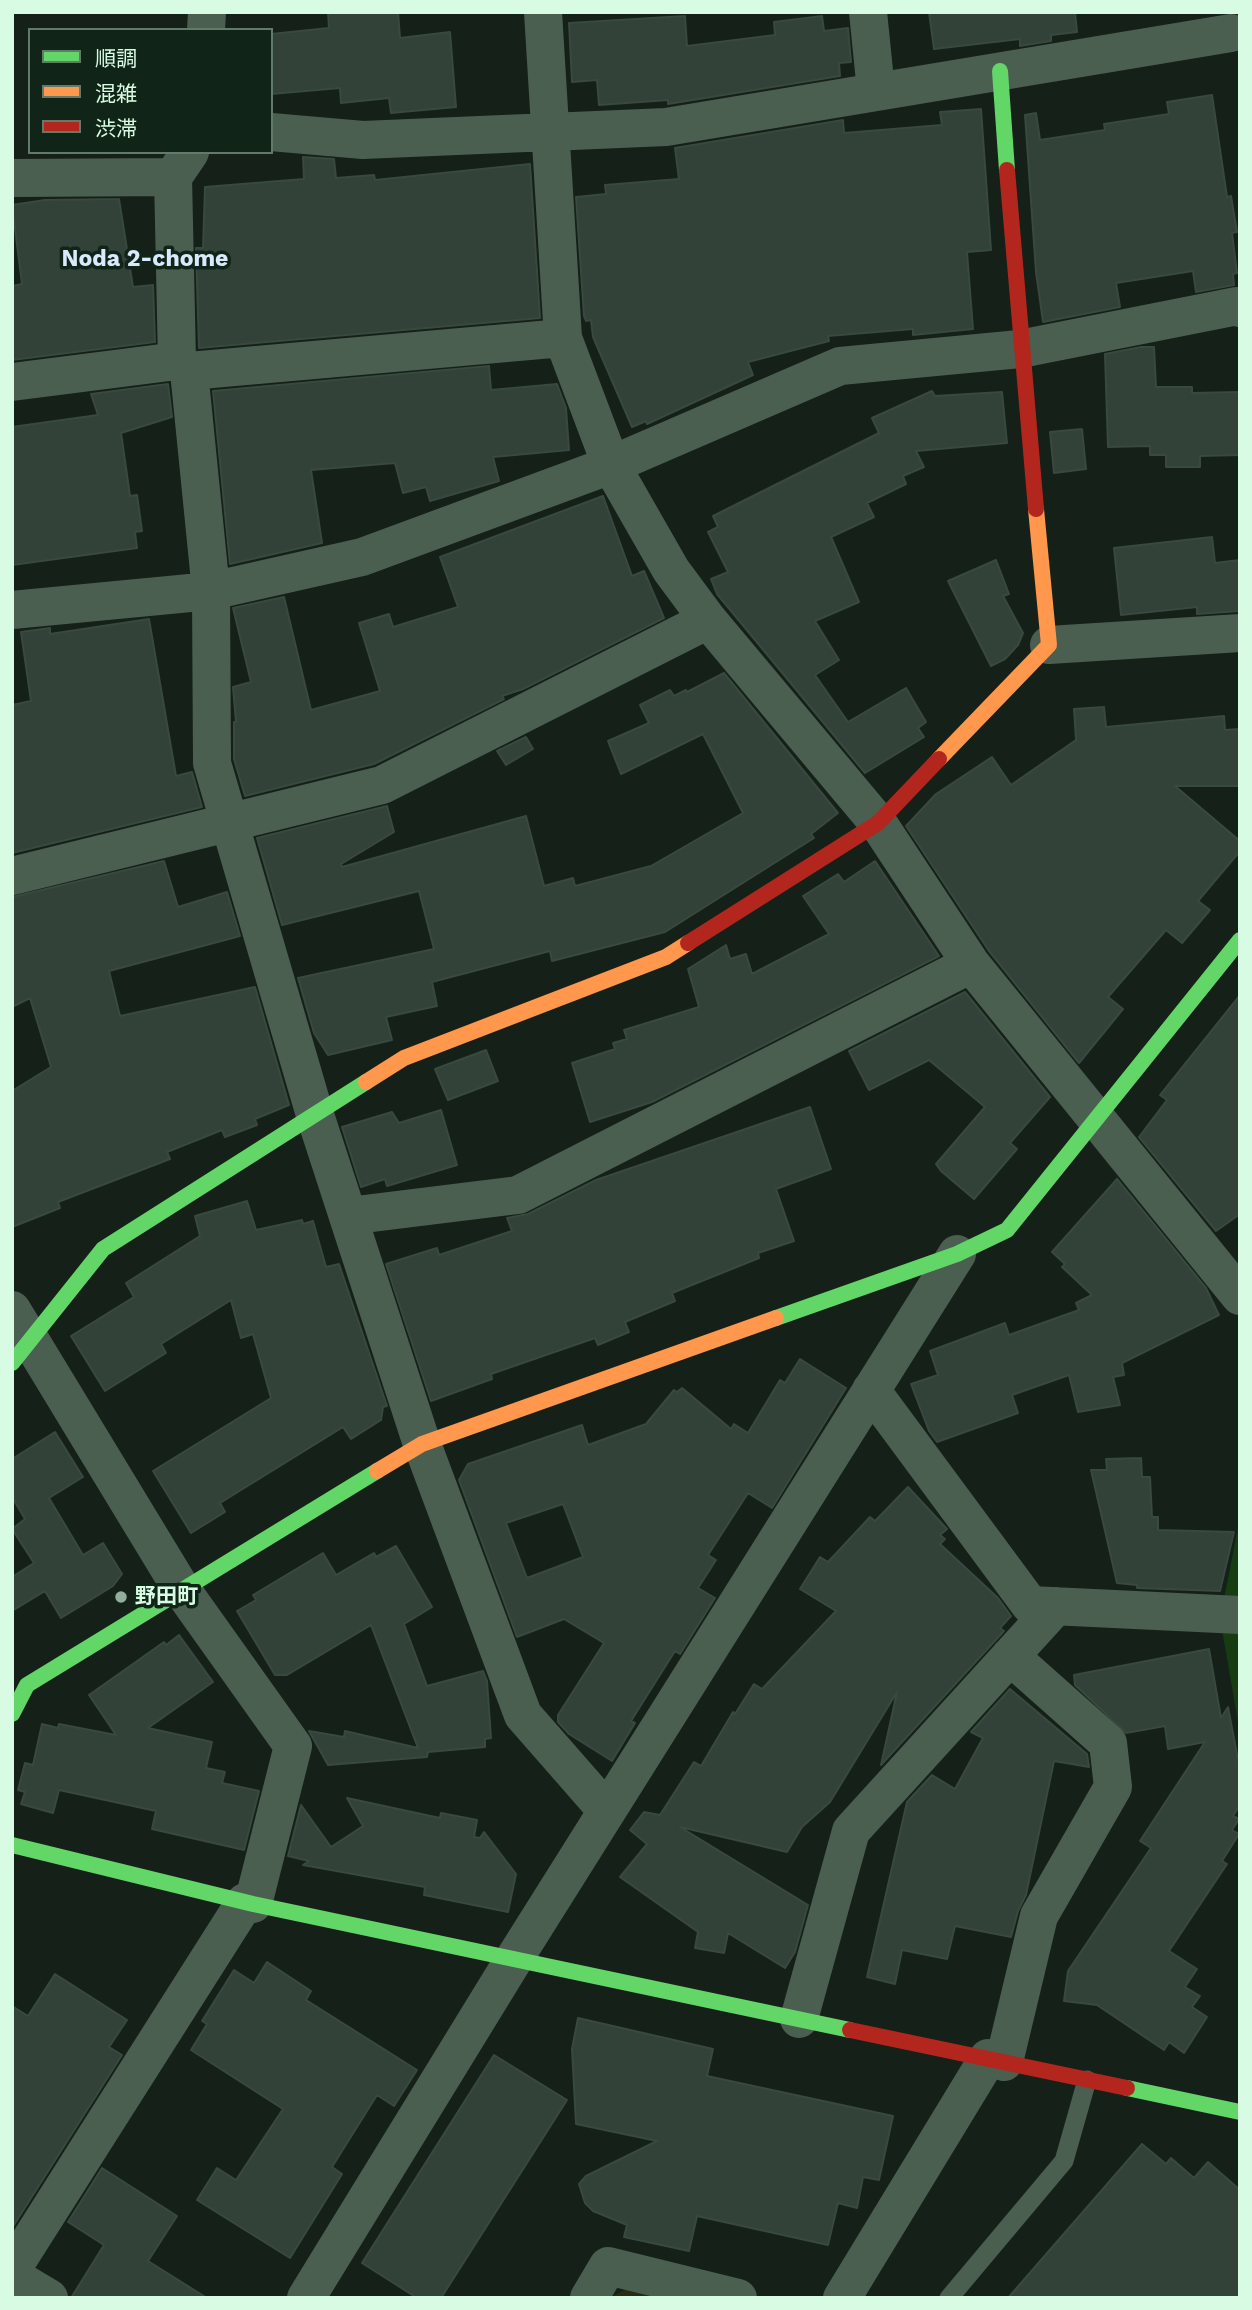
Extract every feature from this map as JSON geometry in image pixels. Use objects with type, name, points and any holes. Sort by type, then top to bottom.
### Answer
[{"type":"street","points":[[543,12],[563,338],[611,465],[671,570],[708,620],[878,823],[971,964],[1097,1116],[1240,1296]]},
{"type":"street","points":[[868,12],[876,91]]},
{"type":"street","points":[[273,132],[363,140],[666,127],[1230,34]]},
{"type":"street","points":[[1000,71],[1020,349],[1049,645]]},
{"type":"street","points":[[12,178],[181,165],[183,366],[211,591],[212,763],[315,1115],[422,1444],[523,1715],[607,1811]]},
{"type":"street","points":[[12,610],[211,591],[362,557],[611,465],[840,366],[1020,349],[1237,306],[1240,309]]},
{"type":"street","points":[[12,382],[183,366],[563,338]]},
{"type":"street","points":[[12,876],[382,785],[708,620]]},
{"type":"street","points":[[12,2269],[249,1903],[293,1746],[182,1590],[18,1338],[103,1249],[404,1058],[666,957],[878,823],[1049,645],[1240,633]]},
{"type":"street","points":[[12,1714],[27,1685],[422,1444],[957,1254],[1007,1230],[1240,940]]},
{"type":"street","points":[[348,1216],[518,1195],[971,964]]},
{"type":"street","points":[[306,2298],[514,1959],[957,1254]]},
{"type":"street","points":[[871,1390],[1030,1605],[1229,1614]]},
{"type":"street","points":[[799,2019],[851,1832],[1056,1606]]},
{"type":"street","points":[[842,2298],[996,2060],[1038,1916],[1113,1787],[1108,1743],[1010,1656]]},
{"type":"street","points":[[12,1845],[249,1903],[1240,2112]]},
{"type":"street","points":[[589,2298],[608,2266],[738,2298]]},
{"type":"street","points":[[12,2276],[49,2298]]},
{"type":"lane","points":[[949,2298],[1064,2161],[1087,2080]]},
{"type":"shaded area","points":[[1240,1517],[1240,1734],[1222,1629],[1224,1599]]},
{"type":"shaded area","points":[[628,2288],[672,2298],[609,2298]]},
{"type":"building","points":[[328,12],[398,12],[400,38],[450,32],[456,107],[391,113],[389,98],[341,103],[340,88],[273,94],[273,34],[329,28]]},
{"type":"building","points":[[929,12],[1075,12],[1077,32],[1051,35],[1051,41],[1020,46],[1020,39],[934,49]]},
{"type":"building","points":[[685,16],[687,46],[775,35],[774,22],[822,16],[824,31],[848,28],[851,62],[839,63],[840,76],[668,104],[668,100],[599,105],[597,80],[572,82],[569,23]]},
{"type":"building","points":[[1212,95],[1227,197],[1231,196],[1237,232],[1232,233],[1237,273],[1233,274],[1234,285],[1196,292],[1193,271],[1116,283],[1120,307],[1043,322],[1036,272],[1025,115],[1036,113],[1040,140],[1105,130],[1104,124],[1169,114],[1167,102]]},
{"type":"building","points":[[981,109],[991,250],[967,252],[973,329],[913,335],[913,329],[828,336],[829,341],[748,362],[753,375],[647,424],[646,421],[632,427],[593,337],[591,320],[586,321],[584,316],[576,197],[606,194],[605,185],[679,179],[675,148],[843,120],[844,133],[942,125],[940,112]]},
{"type":"building","points":[[303,157],[334,159],[336,178],[374,175],[375,180],[530,164],[540,318],[199,348],[196,248],[203,248],[205,187],[304,179]]},
{"type":"building","points":[[119,199],[133,287],[153,285],[155,342],[12,360],[12,286],[22,284],[12,205],[45,200]]},
{"type":"building","points":[[1154,347],[1156,387],[1192,387],[1192,393],[1240,392],[1240,455],[1200,456],[1200,467],[1166,467],[1166,455],[1150,455],[1150,446],[1108,447],[1105,354]]},
{"type":"building","points":[[489,366],[491,390],[557,384],[566,408],[569,450],[493,457],[499,481],[430,501],[426,487],[403,493],[395,463],[311,470],[322,543],[230,564],[213,391]]},
{"type":"building","points":[[168,384],[172,417],[121,433],[130,496],[137,495],[142,531],[135,532],[137,548],[12,565],[12,427],[98,415],[91,394]]},
{"type":"building","points":[[932,391],[935,396],[1002,392],[1007,443],[916,451],[924,467],[903,476],[906,484],[867,503],[874,517],[831,537],[859,602],[815,621],[839,660],[815,675],[848,722],[906,688],[926,722],[918,728],[924,737],[865,773],[717,594],[711,579],[728,572],[708,532],[718,527],[713,516],[879,433],[872,418]]},
{"type":"building","points":[[1082,429],[1086,469],[1054,473],[1050,432]]},
{"type":"building","points":[[603,496],[632,576],[644,571],[664,618],[523,689],[502,696],[504,699],[374,764],[245,796],[234,759],[236,722],[233,687],[251,682],[233,608],[284,597],[311,710],[380,691],[359,623],[389,614],[393,627],[458,607],[440,557]]},
{"type":"building","points":[[1212,537],[1215,563],[1240,560],[1240,611],[1197,614],[1197,607],[1121,615],[1114,548]]},
{"type":"building","points":[[996,560],[1009,594],[1003,596],[1023,633],[1018,645],[1005,659],[991,666],[948,581]]},
{"type":"building","points":[[149,619],[176,776],[192,772],[202,807],[12,853],[12,705],[31,701],[21,632],[50,628],[50,634]]},
{"type":"building","points":[[724,673],[838,813],[811,834],[814,838],[665,932],[552,961],[550,951],[432,982],[437,1006],[386,1017],[392,1040],[328,1055],[314,1033],[298,978],[434,949],[419,891],[282,925],[257,838],[387,806],[394,832],[341,864],[342,867],[526,816],[544,886],[573,878],[575,886],[651,866],[743,813],[703,734],[621,774],[608,741],[649,723],[640,705],[670,690],[674,696],[686,690],[687,692]]},
{"type":"building","points":[[1104,707],[1106,727],[1224,716],[1225,730],[1240,729],[1240,786],[1175,786],[1240,841],[1240,851],[1198,901],[1210,910],[1182,943],[1166,930],[1108,997],[1123,1009],[1079,1063],[989,951],[906,826],[936,794],[992,757],[1011,785],[1076,740],[1074,709]]},
{"type":"building","points":[[526,737],[533,749],[506,765],[497,751]]},
{"type":"building","points":[[164,861],[178,907],[227,892],[240,936],[109,971],[120,1016],[255,987],[289,1105],[255,1119],[257,1125],[225,1137],[222,1130],[167,1152],[170,1159],[58,1202],[60,1208],[12,1227],[12,1091],[51,1067],[30,998],[12,1007],[12,897]]},
{"type":"building","points":[[875,861],[939,956],[652,1102],[590,1122],[572,1063],[615,1049],[613,1043],[627,1039],[624,1030],[699,1007],[688,969],[726,945],[730,959],[746,954],[752,974],[829,934],[803,896],[838,874],[844,882]]},
{"type":"building","points":[[965,992],[1050,1097],[1010,1143],[1017,1149],[974,1199],[936,1164],[985,1107],[929,1060],[869,1090],[849,1051]]},
{"type":"building","points":[[1240,995],[1240,1214],[1216,1231],[1139,1137],[1167,1100],[1160,1095]]},
{"type":"building","points":[[486,1050],[498,1081],[448,1100],[435,1069]]},
{"type":"building","points":[[810,1107],[831,1169],[776,1189],[794,1241],[758,1253],[759,1258],[672,1293],[675,1301],[625,1322],[629,1332],[598,1345],[595,1338],[491,1374],[492,1379],[431,1401],[386,1264],[437,1248],[439,1255],[512,1231],[507,1218],[528,1214],[596,1180]]},
{"type":"building","points":[[441,1110],[457,1165],[387,1186],[385,1179],[361,1187],[342,1127],[392,1112],[399,1123]]},
{"type":"building","points":[[1117,1179],[1206,1288],[1219,1315],[1122,1363],[1124,1375],[1113,1377],[1120,1405],[1078,1412],[1069,1375],[1012,1395],[1018,1413],[937,1442],[929,1431],[911,1384],[938,1375],[930,1351],[1005,1323],[1009,1335],[1079,1310],[1076,1303],[1092,1295],[1062,1267],[1065,1264],[1052,1252]]},
{"type":"building","points":[[247,1201],[256,1230],[302,1220],[303,1224],[313,1221],[326,1267],[339,1264],[387,1406],[383,1407],[381,1420],[351,1439],[343,1427],[220,1503],[225,1512],[191,1533],[153,1471],[271,1398],[253,1334],[241,1338],[231,1300],[161,1344],[166,1353],[105,1391],[71,1336],[134,1297],[126,1283],[200,1236],[195,1216]]},
{"type":"building","points":[[800,1359],[846,1388],[772,1508],[748,1493],[708,1555],[716,1560],[698,1588],[715,1598],[680,1654],[675,1651],[631,1721],[635,1723],[612,1761],[569,1734],[558,1722],[558,1715],[604,1643],[564,1619],[517,1637],[459,1480],[468,1464],[582,1425],[588,1445],[646,1424],[674,1390],[677,1392],[682,1388],[731,1429],[734,1424],[748,1433],[780,1380],[785,1383]],"holes":[[[563,1504],[583,1557],[527,1578],[506,1523]]]},
{"type":"building","points":[[55,1432],[83,1477],[49,1498],[83,1555],[103,1543],[122,1574],[113,1586],[61,1618],[45,1591],[12,1611],[12,1577],[34,1563],[12,1529],[25,1519],[12,1497],[12,1459]]},
{"type":"building","points":[[1141,1458],[1142,1477],[1150,1477],[1152,1517],[1158,1517],[1158,1530],[1234,1532],[1220,1591],[1137,1588],[1137,1585],[1117,1583],[1091,1470],[1107,1470],[1106,1459]]},
{"type":"building","points":[[908,1487],[947,1529],[940,1535],[945,1539],[940,1544],[998,1598],[1011,1616],[1000,1628],[1004,1631],[881,1765],[897,1692],[830,1802],[802,1827],[787,1852],[680,1827],[808,1905],[795,1952],[785,1968],[728,1933],[724,1953],[695,1948],[698,1932],[620,1877],[647,1844],[630,1830],[644,1812],[660,1815],[694,1762],[701,1766],[733,1712],[735,1714],[754,1684],[762,1689],[836,1611],[800,1589],[820,1557],[828,1562],[870,1517],[875,1521]]},
{"type":"building","points":[[396,1546],[432,1607],[404,1624],[427,1686],[483,1671],[487,1681],[491,1738],[485,1739],[485,1747],[428,1752],[427,1757],[328,1765],[309,1731],[344,1737],[345,1731],[418,1748],[371,1625],[287,1675],[275,1675],[237,1611],[256,1600],[253,1595],[323,1553],[336,1575],[374,1553],[376,1557]]},
{"type":"building","points":[[179,1635],[213,1682],[148,1728],[212,1742],[206,1768],[225,1772],[222,1783],[259,1791],[244,1850],[152,1829],[156,1811],[59,1790],[53,1813],[21,1804],[25,1792],[18,1790],[25,1763],[33,1765],[42,1724],[58,1728],[59,1724],[116,1735],[89,1695],[164,1642],[166,1645]]},
{"type":"building","points":[[1209,1649],[1221,1718],[1228,1707],[1240,1770],[1240,1805],[1233,1816],[1239,1819],[1232,1830],[1239,1834],[1222,1861],[1227,1864],[1169,1951],[1197,1969],[1185,1987],[1200,1996],[1192,2007],[1207,2017],[1184,2053],[1169,2042],[1164,2050],[1097,2005],[1064,2001],[1068,1971],[1151,1848],[1140,1841],[1205,1742],[1168,1749],[1165,1726],[1126,1733],[1075,1685],[1074,1675]]},
{"type":"building","points":[[1010,1689],[1087,1754],[1089,1767],[1054,1761],[1026,1895],[1018,1911],[1011,1937],[955,1926],[947,1959],[902,1950],[895,1984],[867,1977],[907,1802],[932,1775],[955,1789],[983,1738],[971,1732]]},
{"type":"building","points":[[347,1798],[440,1818],[441,1813],[477,1820],[474,1837],[480,1838],[484,1832],[516,1874],[508,1912],[424,1895],[425,1887],[303,1865],[309,1861],[288,1856],[301,1805],[331,1847],[363,1826]]},
{"type":"building","points":[[267,1962],[311,1991],[306,2000],[417,2070],[394,2106],[377,2095],[332,2167],[342,2174],[290,2258],[197,2200],[217,2168],[236,2180],[283,2109],[191,2050],[207,2024],[202,2021],[234,1970],[254,1983]]},
{"type":"building","points":[[55,1974],[127,2020],[109,2047],[122,2055],[12,2228],[12,2006],[28,2016]]},
{"type":"building","points":[[578,2018],[713,2049],[707,2076],[893,2116],[879,2180],[863,2177],[857,2208],[838,2203],[828,2245],[697,2216],[689,2251],[624,2237],[627,2225],[593,2211],[585,2203],[579,2184],[586,2176],[657,2141],[576,2124],[572,2049]]},
{"type":"building","points":[[494,2055],[567,2100],[441,2298],[417,2298],[362,2263]]},
{"type":"building","points":[[1142,2144],[1166,2164],[1171,2158],[1194,2178],[1208,2162],[1240,2190],[1240,2298],[1008,2298]]},
{"type":"building","points":[[102,2168],[177,2216],[148,2261],[207,2298],[71,2298],[104,2245],[68,2222]]},
{"type":"traffic: fast","points":[[1000,71],[1007,170]]},
{"type":"traffic: fast","points":[[776,1318],[957,1254],[1007,1230],[1240,940]]},
{"type":"traffic: fast","points":[[12,1363],[103,1249],[366,1082]]},
{"type":"traffic: fast","points":[[12,1714],[27,1685],[377,1471]]},
{"type":"traffic: fast","points":[[12,1845],[253,1904],[850,2030]]},
{"type":"traffic: fast","points":[[1127,2088],[1240,2112]]},
{"type":"traffic: slow","points":[[939,759],[1049,645],[1036,509]]},
{"type":"traffic: slow","points":[[366,1082],[404,1058],[666,957],[688,943]]},
{"type":"traffic: slow","points":[[377,1471],[422,1444],[776,1318]]},
{"type":"traffic: jam","points":[[1007,170],[1036,509]]},
{"type":"traffic: jam","points":[[688,943],[878,823],[939,759]]},
{"type":"traffic: jam","points":[[850,2030],[1127,2088]]},
{"type":"place","name":"野田町","points":[[121,1597]]},
{"type":"district","name":"Noda 2-chome","points":[[145,259]]}]
